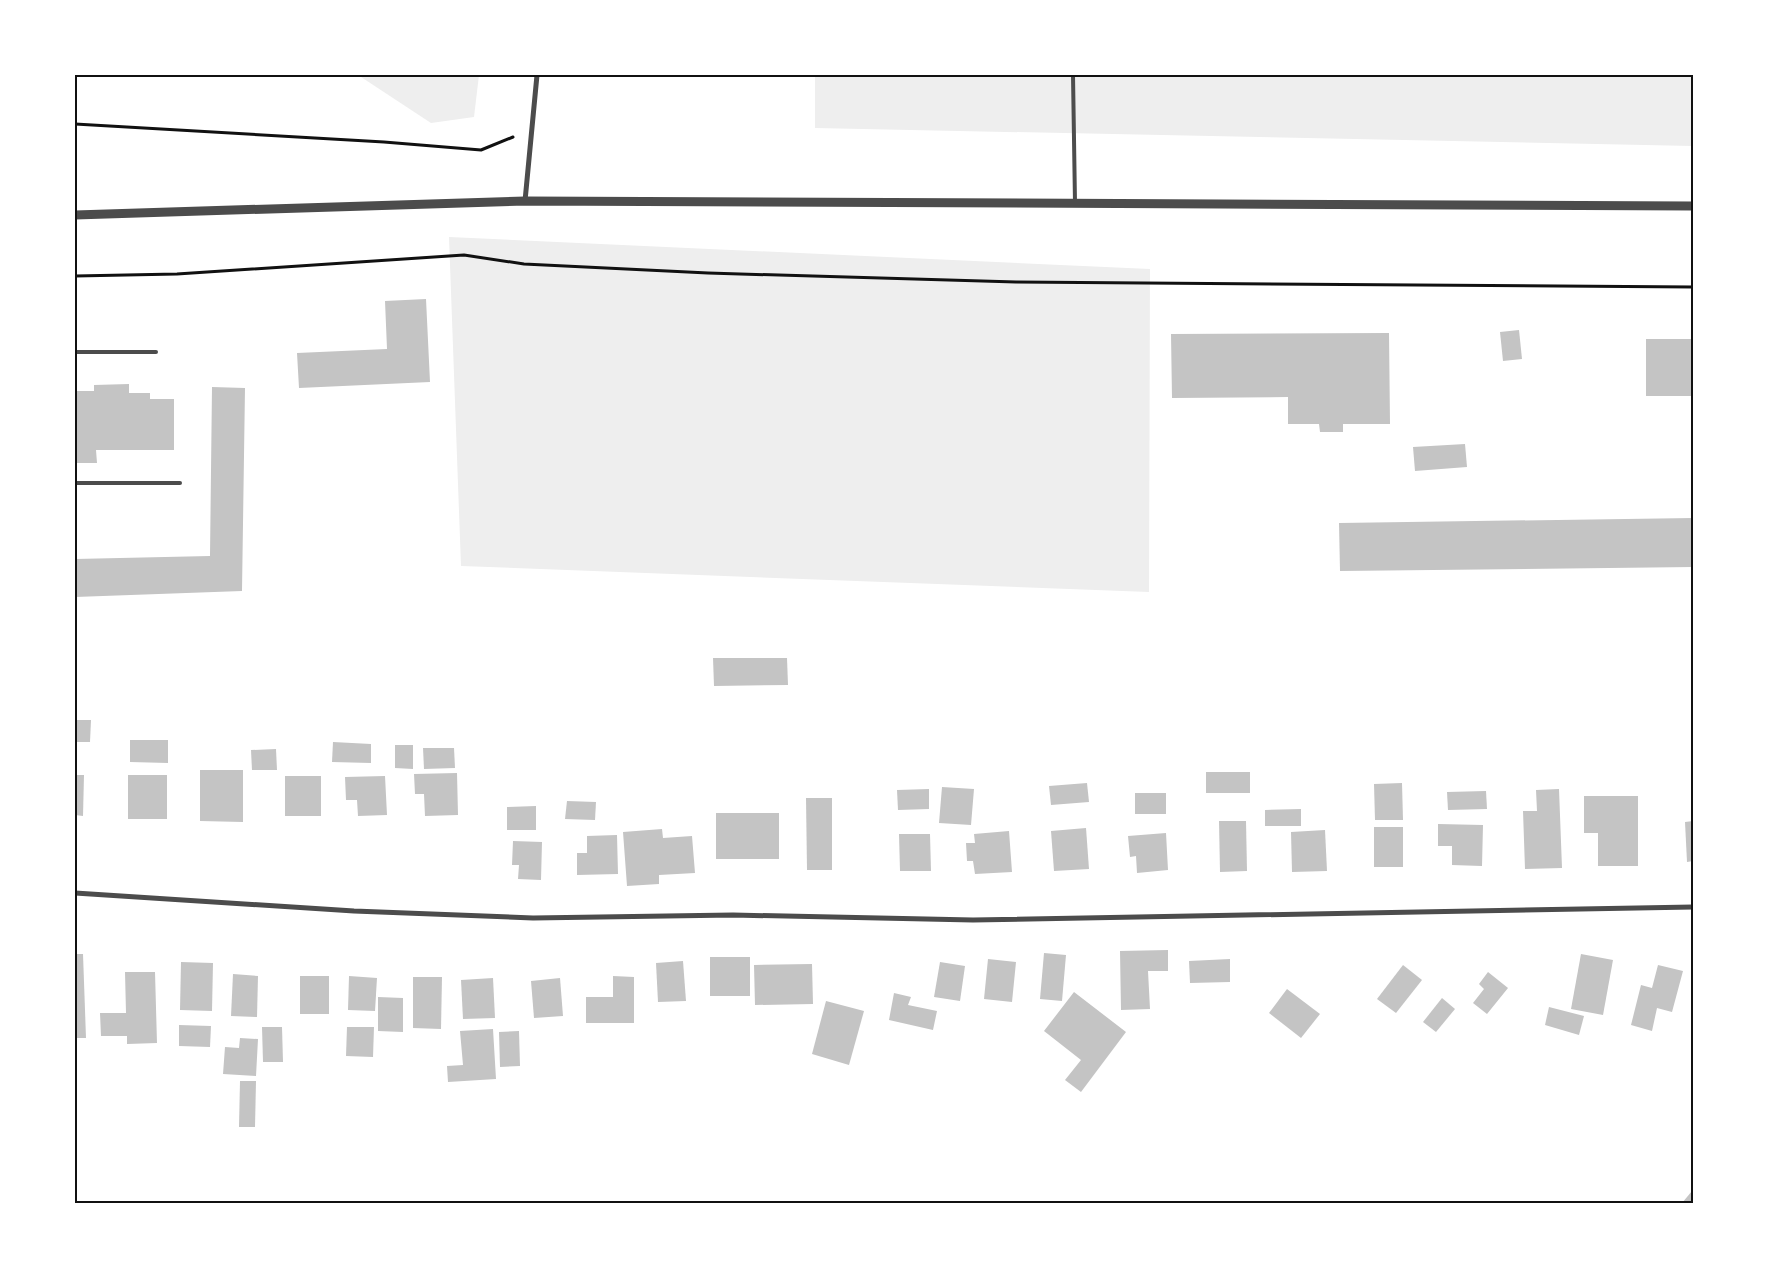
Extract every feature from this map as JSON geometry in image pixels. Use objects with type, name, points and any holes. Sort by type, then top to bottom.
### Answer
[{"type":"street","points":[[525,200],[537,75]]},
{"type":"street","points":[[75,215],[525,200],[1693,206]]},
{"type":"street","points":[[75,894],[354,911],[533,918],[733,915],[973,920],[1693,907]]},
{"type":"lane","points":[[1073,75],[1075,203]]},
{"type":"lane","points":[[75,352],[156,352]]},
{"type":"lane","points":[[75,483],[180,483]]},
{"type":"path","points":[[75,124],[384,142],[480,150],[531,130]]},
{"type":"path","points":[[75,276],[177,274],[464,255],[524,264],[698,273],[1016,282],[1693,287]]},
{"type":"shaded area","points":[[358,75],[479,75],[474,117],[431,123]]},
{"type":"shaded area","points":[[815,75],[1693,75],[1693,146],[815,128]]},
{"type":"shaded area","points":[[449,237],[1150,269],[1149,592],[461,566]]},
{"type":"building","points":[[426,299],[430,382],[299,388],[297,353],[387,349],[385,301]]},
{"type":"building","points":[[1519,330],[1522,359],[1503,361],[1500,332]]},
{"type":"building","points":[[1389,333],[1390,424],[1343,424],[1343,432],[1320,432],[1319,424],[1288,424],[1288,397],[1172,398],[1171,334]]},
{"type":"building","points":[[1646,339],[1693,339],[1693,396],[1646,396]]},
{"type":"building","points":[[129,384],[129,393],[150,393],[150,399],[174,399],[174,450],[96,450],[97,463],[75,463],[75,391],[94,391],[94,385]]},
{"type":"building","points":[[212,387],[245,388],[242,591],[75,597],[75,559],[210,556]]},
{"type":"building","points":[[1465,444],[1467,467],[1415,471],[1413,447]]},
{"type":"building","points":[[1693,518],[1693,567],[1340,571],[1339,523]]},
{"type":"building","points":[[713,658],[787,658],[788,685],[714,686]]},
{"type":"building","points":[[75,720],[91,720],[90,742],[75,742]]},
{"type":"building","points":[[130,740],[168,740],[168,763],[130,762]]},
{"type":"building","points":[[333,742],[371,744],[371,763],[332,762]]},
{"type":"building","points":[[395,745],[413,745],[413,769],[395,768]]},
{"type":"building","points":[[423,748],[454,748],[455,768],[424,769]]},
{"type":"building","points":[[276,749],[277,770],[252,770],[251,750]]},
{"type":"building","points":[[200,770],[243,770],[243,822],[200,821]]},
{"type":"building","points":[[1206,772],[1250,772],[1250,793],[1206,793]]},
{"type":"building","points":[[457,773],[458,815],[425,816],[424,794],[415,794],[414,774]]},
{"type":"building","points":[[75,775],[84,775],[83,816],[75,815]]},
{"type":"building","points":[[128,775],[167,775],[167,819],[128,819]]},
{"type":"building","points":[[285,776],[321,776],[321,816],[285,816]]},
{"type":"building","points":[[385,776],[387,815],[358,816],[357,800],[346,800],[345,777]]},
{"type":"building","points":[[1087,783],[1089,802],[1051,805],[1049,786]]},
{"type":"building","points":[[1402,783],[1403,820],[1375,820],[1374,784]]},
{"type":"building","points":[[942,787],[974,789],[971,825],[939,823]]},
{"type":"building","points":[[929,789],[929,809],[898,810],[897,790]]},
{"type":"building","points":[[1559,789],[1562,868],[1525,869],[1523,811],[1537,811],[1536,790]]},
{"type":"building","points":[[1486,791],[1487,809],[1448,810],[1447,792]]},
{"type":"building","points":[[1135,793],[1166,793],[1166,814],[1135,814]]},
{"type":"building","points":[[1584,796],[1638,796],[1638,866],[1598,866],[1598,833],[1584,833]]},
{"type":"building","points":[[806,798],[832,798],[832,870],[807,870]]},
{"type":"building","points":[[567,801],[596,802],[595,820],[565,819]]},
{"type":"building","points":[[536,806],[536,830],[507,830],[507,807]]},
{"type":"building","points":[[1301,809],[1301,826],[1265,826],[1265,810]]},
{"type":"building","points":[[716,813],[779,813],[779,859],[716,859]]},
{"type":"building","points":[[1219,821],[1246,821],[1247,871],[1220,872]]},
{"type":"building","points":[[1693,821],[1693,861],[1687,862],[1685,822]]},
{"type":"building","points":[[1438,824],[1483,825],[1482,866],[1452,865],[1452,846],[1438,846]]},
{"type":"building","points":[[1374,827],[1403,827],[1403,867],[1374,867]]},
{"type":"building","points":[[1086,828],[1089,869],[1054,871],[1051,831]]},
{"type":"building","points":[[662,829],[663,838],[692,836],[695,873],[659,875],[659,884],[627,886],[623,832]]},
{"type":"building","points":[[1325,830],[1327,871],[1292,872],[1291,832]]},
{"type":"building","points":[[1009,831],[1012,872],[975,874],[973,861],[967,861],[966,843],[975,843],[974,834]]},
{"type":"building","points":[[1166,833],[1168,870],[1137,873],[1136,856],[1130,857],[1128,836]]},
{"type":"building","points":[[899,834],[930,834],[931,871],[900,871]]},
{"type":"building","points":[[617,835],[618,874],[577,875],[577,853],[587,853],[587,836]]},
{"type":"building","points":[[513,841],[542,842],[541,880],[518,879],[519,865],[512,865]]},
{"type":"building","points":[[1168,950],[1168,971],[1148,971],[1150,1009],[1121,1010],[1120,951]]},
{"type":"building","points":[[1044,953],[1066,955],[1062,1001],[1040,999]]},
{"type":"building","points":[[75,954],[83,954],[86,1038],[75,1038]]},
{"type":"building","points":[[1581,954],[1613,960],[1603,1015],[1571,1009]]},
{"type":"building","points":[[710,957],[750,957],[750,996],[710,996]]},
{"type":"building","points":[[988,959],[1016,962],[1012,1002],[984,999]]},
{"type":"building","points":[[1230,959],[1230,982],[1190,983],[1189,961]]},
{"type":"building","points":[[683,961],[686,1001],[658,1002],[656,963]]},
{"type":"building","points":[[181,962],[213,963],[212,1011],[180,1010]]},
{"type":"building","points":[[940,962],[965,966],[960,1001],[934,997]]},
{"type":"building","points":[[812,964],[813,1004],[755,1005],[754,965]]},
{"type":"building","points":[[1403,965],[1422,980],[1396,1013],[1377,999]]},
{"type":"building","points":[[1658,965],[1683,971],[1672,1012],[1657,1008],[1652,1031],[1631,1025],[1641,985],[1652,988]]},
{"type":"building","points":[[125,972],[155,972],[157,1043],[127,1044],[127,1036],[101,1036],[100,1013],[126,1013]]},
{"type":"building","points":[[1488,972],[1508,988],[1487,1014],[1473,1003],[1484,989],[1479,984]]},
{"type":"building","points":[[233,974],[258,976],[257,1017],[231,1016]]},
{"type":"building","points":[[300,976],[329,976],[329,1014],[300,1014]]},
{"type":"building","points":[[349,976],[377,978],[375,1011],[348,1010]]},
{"type":"building","points":[[613,976],[634,977],[634,1023],[586,1023],[586,997],[613,997]]},
{"type":"building","points":[[413,977],[442,977],[441,1029],[413,1028]]},
{"type":"building","points":[[493,978],[495,1018],[463,1019],[461,980]]},
{"type":"building","points":[[560,978],[563,1016],[534,1018],[531,981]]},
{"type":"building","points":[[1287,989],[1320,1014],[1301,1038],[1269,1013]]},
{"type":"building","points":[[1074,992],[1126,1032],[1081,1092],[1065,1080],[1081,1060],[1044,1031]]},
{"type":"building","points":[[894,993],[911,997],[908,1005],[937,1011],[933,1030],[889,1020]]},
{"type":"building","points":[[378,997],[403,998],[403,1032],[378,1031]]},
{"type":"building","points":[[1442,998],[1455,1009],[1436,1032],[1423,1022]]},
{"type":"building","points":[[826,1001],[864,1011],[849,1065],[812,1054]]},
{"type":"building","points":[[1549,1007],[1584,1016],[1579,1035],[1545,1025]]},
{"type":"building","points":[[179,1025],[211,1026],[210,1047],[179,1046]]},
{"type":"building","points":[[262,1027],[282,1027],[283,1062],[263,1062]]},
{"type":"building","points":[[347,1027],[374,1027],[373,1057],[346,1056]]},
{"type":"building","points":[[493,1029],[496,1079],[448,1082],[447,1066],[463,1065],[460,1031]]},
{"type":"building","points":[[519,1031],[520,1066],[500,1067],[499,1032]]},
{"type":"building","points":[[240,1038],[258,1039],[256,1076],[223,1074],[225,1047],[239,1048]]},
{"type":"building","points":[[240,1081],[256,1081],[255,1127],[239,1127]]},
{"type":"building","points":[[1692,1191],[1693,1203],[1682,1203]]}]
